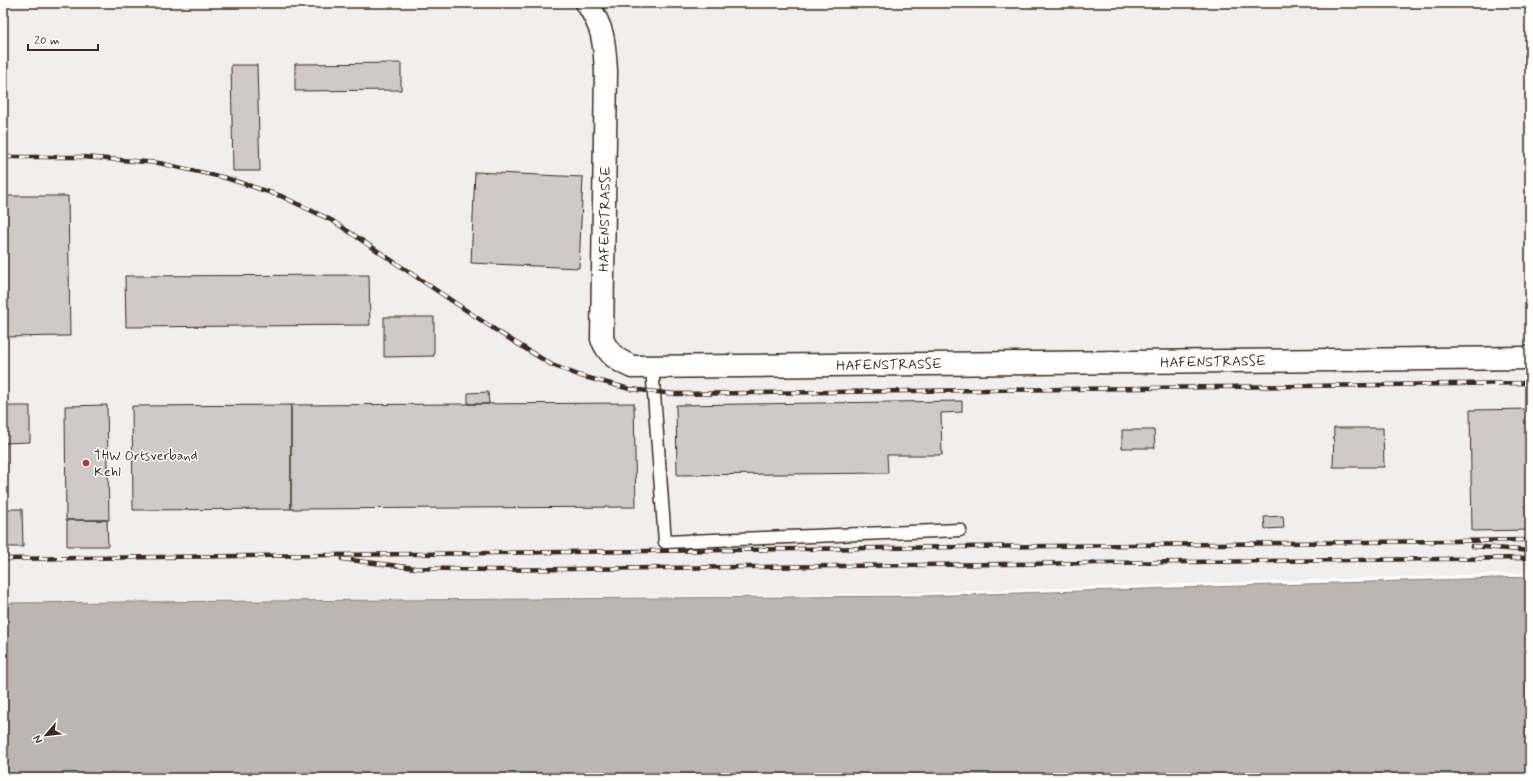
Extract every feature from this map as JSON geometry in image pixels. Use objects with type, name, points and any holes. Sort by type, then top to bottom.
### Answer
[{"type":"street","name":"HAFENSTRASSE","points":[[586,3],[596,18],[604,36],[606,71],[602,339],[607,351],[616,360],[632,367],[1530,358]]},
{"type":"lane","points":[[652,367],[665,542],[960,530]]},
{"type":"shaded area","points":[[3,3],[1530,3],[1530,573],[883,594],[3,603]]},
{"type":"shaded area","points":[[1530,577],[1530,778],[3,778],[3,603],[921,596]]},
{"type":"building","points":[[401,63],[401,90],[295,91],[295,64]]},
{"type":"building","points":[[231,65],[257,65],[260,171],[233,171]]},
{"type":"building","points":[[475,172],[583,177],[579,268],[471,263]]},
{"type":"building","points":[[3,196],[68,196],[70,336],[3,337]]},
{"type":"building","points":[[369,275],[370,325],[126,327],[125,276]]},
{"type":"building","points":[[384,317],[434,317],[434,356],[384,357]]},
{"type":"building","points":[[488,392],[489,404],[468,404],[468,393]]},
{"type":"building","points":[[962,401],[962,412],[941,413],[942,455],[887,455],[888,473],[677,475],[676,405]]},
{"type":"building","points":[[634,403],[636,507],[291,509],[291,405]]},
{"type":"building","name":"THW Ortsverband Kehl","points":[[107,405],[109,520],[66,520],[65,406]]},
{"type":"building","points":[[291,405],[291,509],[133,510],[132,406]]},
{"type":"building","points":[[3,406],[30,406],[30,442],[3,443]]},
{"type":"building","points":[[1530,409],[1530,530],[1472,531],[1470,410]]},
{"type":"building","points":[[1334,428],[1383,428],[1384,467],[1333,467]]},
{"type":"building","points":[[1122,430],[1154,430],[1155,448],[1122,448]]},
{"type":"building","points":[[3,443],[6,443],[6,478],[3,478]]},
{"type":"building","points":[[3,509],[22,509],[23,547],[3,547]]},
{"type":"building","points":[[1283,516],[1284,528],[1265,529],[1264,517]]},
{"type":"building","points":[[67,520],[107,520],[108,546],[67,546]]},
{"type":"railway","points":[[3,157],[83,157],[159,163],[226,178],[281,196],[333,221],[500,333],[552,365],[581,376],[630,389],[675,394],[1530,383]]},
{"type":"railway","points":[[3,559],[1530,540]]},
{"type":"railway","points":[[1472,546],[1530,551]]},
{"type":"railway","points":[[342,559],[415,568],[491,570],[1530,558]]},
{"type":"place","name":"THW Ortsverband Kehl","points":[[86,463]]}]
